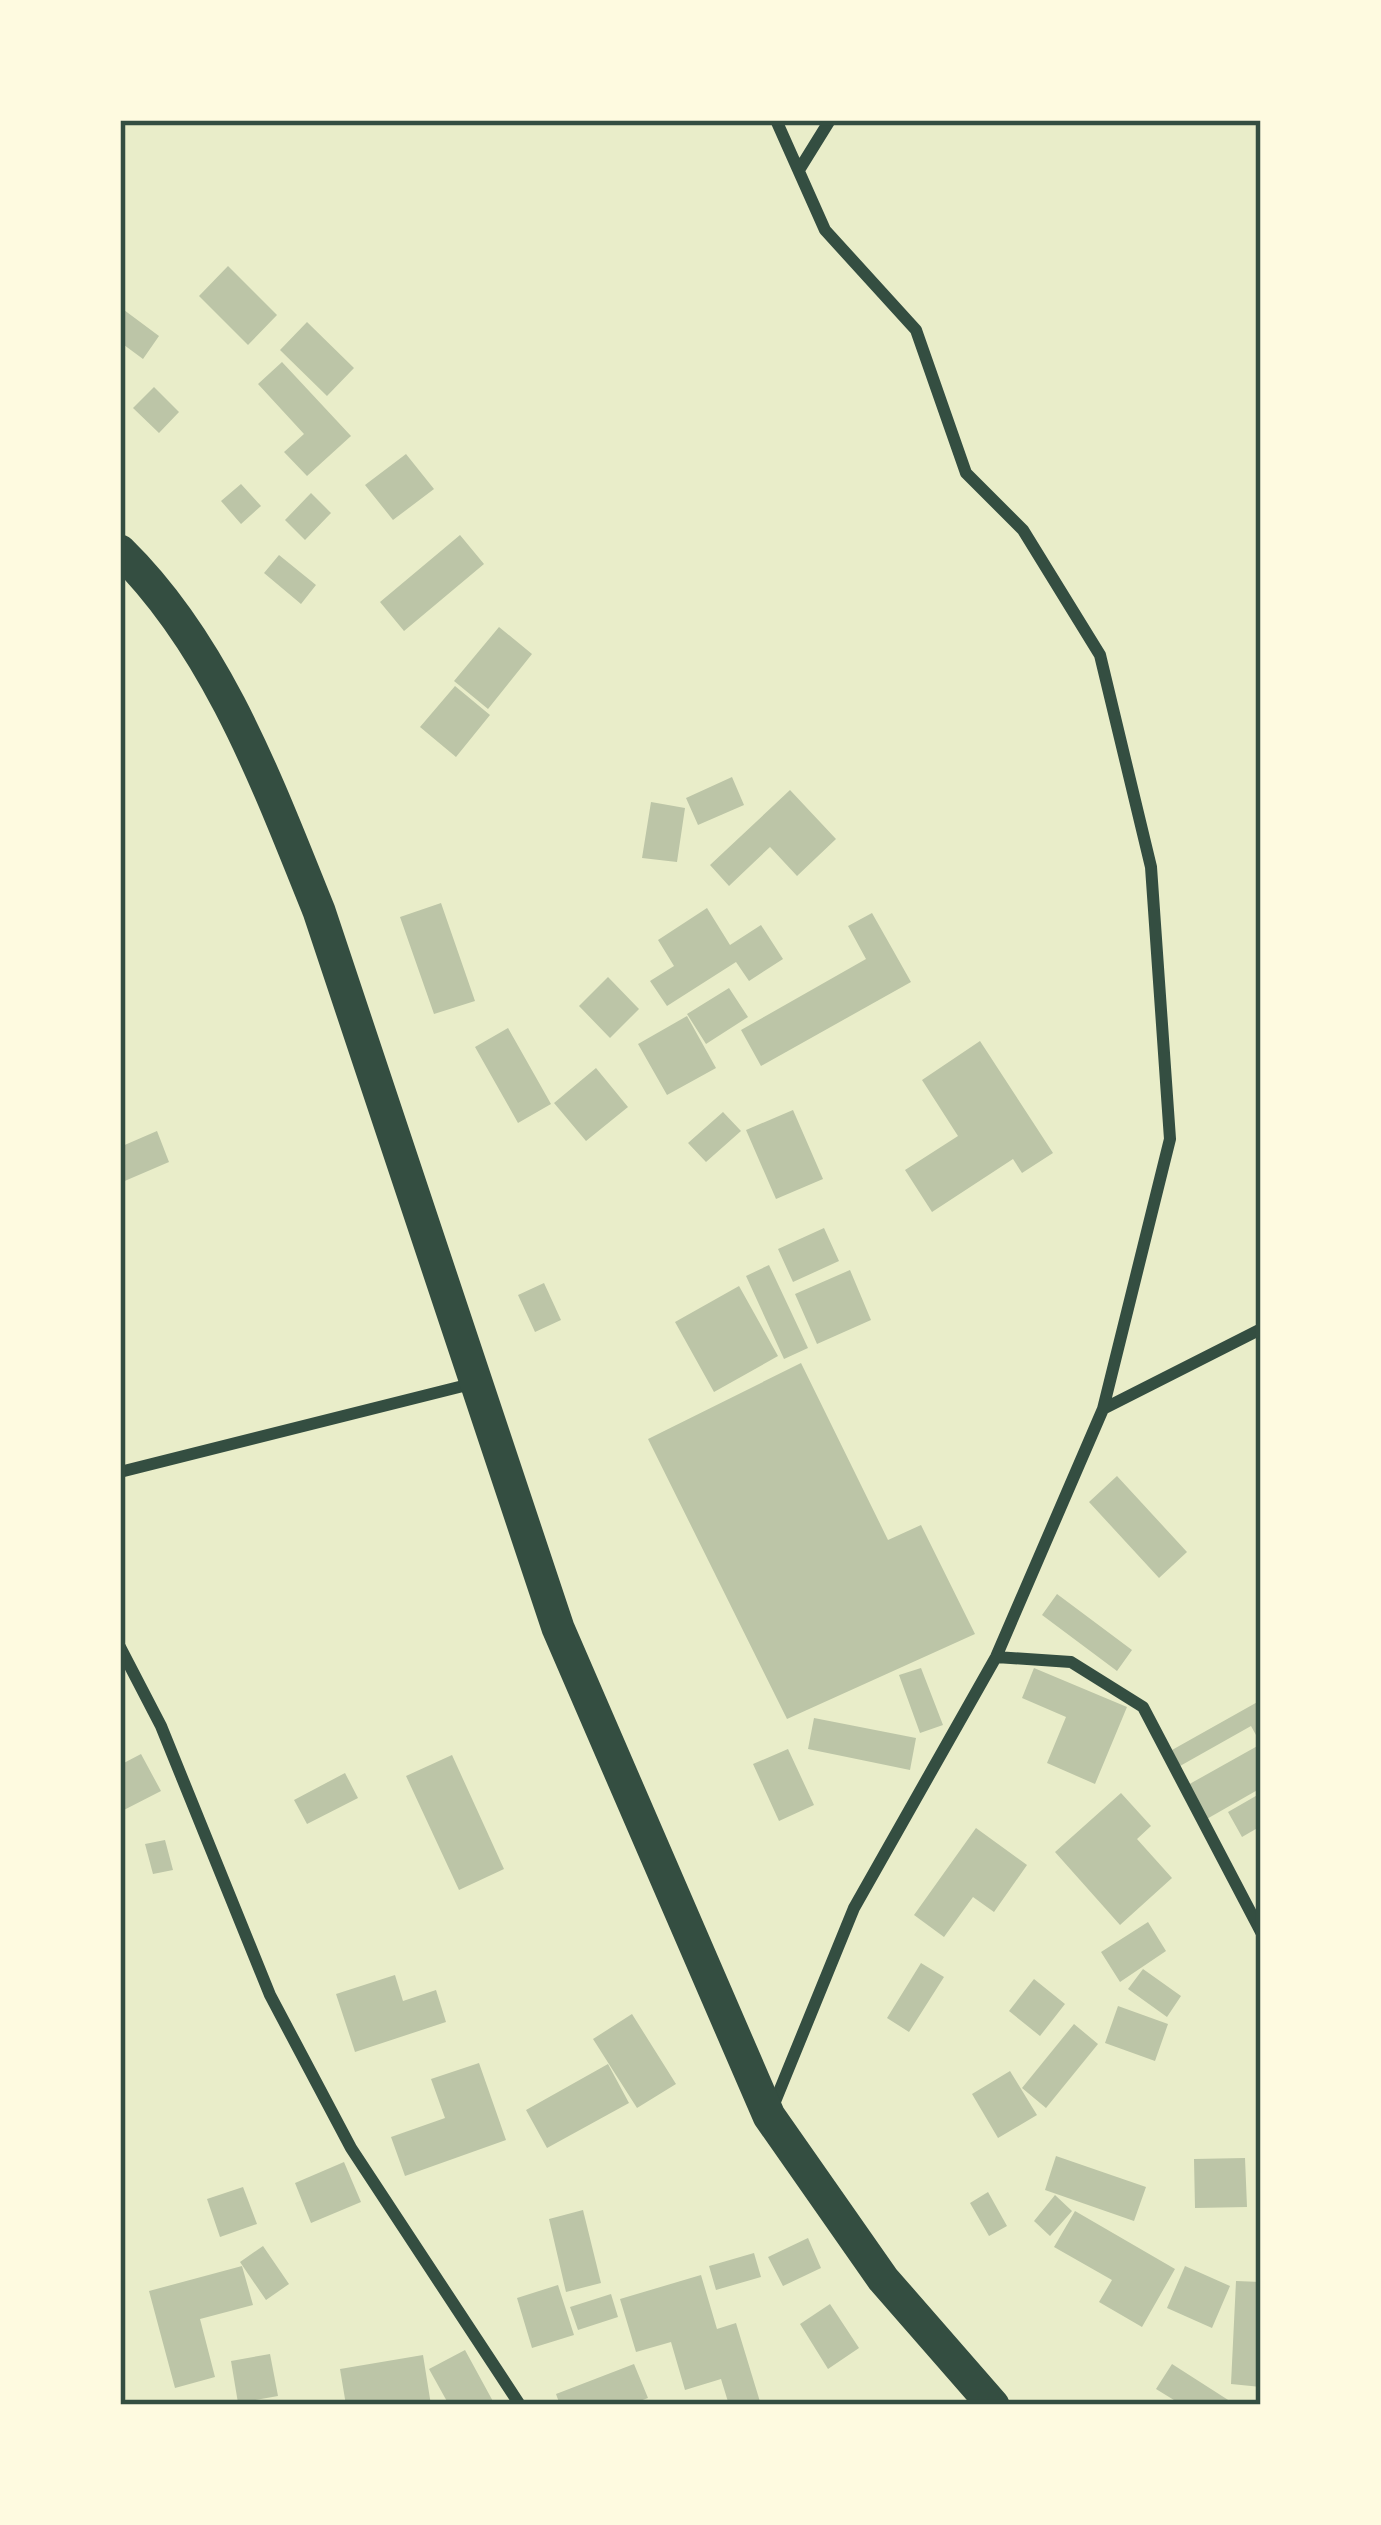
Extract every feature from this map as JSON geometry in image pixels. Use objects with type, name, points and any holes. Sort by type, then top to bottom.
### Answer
[{"type":"highway","points":[[120,550],[152,581],[193,640],[272,795],[319,910],[558,1628],[770,2116],[883,2279],[993,2405]]},
{"type":"street","points":[[770,2116],[854,1908],[996,1657],[1103,1409],[1170,1139],[1151,867],[1100,655],[1023,530],[966,473],[916,330],[826,230],[776,120]]},
{"type":"street","points":[[799,170],[830,120]]},
{"type":"street","points":[[1103,1409],[1261,1329]]},
{"type":"street","points":[[120,1472],[478,1383]]},
{"type":"street","points":[[120,1647],[161,1726],[280,2014],[351,2148],[520,2405]]},
{"type":"street","points":[[996,1657],[1071,1662],[1143,1707],[1261,1932]]},
{"type":"building","points":[[228,266],[277,315],[248,345],[199,296]]},
{"type":"building","points":[[120,307],[159,336],[143,359],[120,342]]},
{"type":"building","points":[[307,322],[354,368],[327,396],[280,350]]},
{"type":"building","points":[[282,362],[351,436],[307,476],[284,452],[304,434],[258,384]]},
{"type":"building","points":[[154,387],[179,412],[159,433],[133,408]]},
{"type":"building","points":[[406,454],[434,489],[393,520],[365,485]]},
{"type":"building","points":[[241,484],[261,506],[241,524],[221,501]]},
{"type":"building","points":[[311,493],[331,513],[305,540],[285,520]]},
{"type":"building","points":[[460,535],[484,564],[404,631],[380,602]]},
{"type":"building","points":[[279,555],[316,585],[301,604],[264,573]]},
{"type":"building","points":[[499,627],[532,654],[488,709],[454,681]]},
{"type":"building","points":[[455,686],[490,715],[456,757],[420,727]]},
{"type":"building","points":[[732,777],[744,805],[698,825],[686,798]]},
{"type":"building","points":[[790,790],[836,839],[797,876],[770,847],[729,886],[710,865]]},
{"type":"building","points":[[651,802],[685,808],[677,862],[642,858]]},
{"type":"building","points":[[441,903],[475,1001],[434,1014],[400,917]]},
{"type":"building","points":[[707,908],[730,945],[761,925],[783,959],[749,981],[736,962],[667,1006],[650,981],[674,966],[658,940]]},
{"type":"building","points":[[872,913],[911,982],[761,1066],[741,1030],[866,959],[848,926]]},
{"type":"building","points":[[608,977],[639,1009],[610,1038],[579,1006]]},
{"type":"building","points":[[729,988],[748,1017],[706,1044],[687,1014]]},
{"type":"building","points":[[687,1016],[716,1068],[667,1095],[638,1044]]},
{"type":"building","points":[[508,1028],[551,1104],[518,1123],[475,1047]]},
{"type":"building","points":[[980,1041],[1053,1153],[1022,1173],[1013,1159],[932,1212],[905,1170],[958,1136],[922,1080]]},
{"type":"building","points":[[596,1068],[628,1107],[586,1141],[554,1103]]},
{"type":"building","points":[[793,1110],[823,1179],[776,1199],[746,1130]]},
{"type":"building","points":[[723,1112],[741,1131],[706,1162],[688,1143]]},
{"type":"building","points":[[157,1131],[169,1162],[120,1183],[120,1147]]},
{"type":"building","points":[[824,1228],[839,1261],[793,1282],[778,1249]]},
{"type":"building","points":[[769,1265],[808,1348],[784,1359],[746,1276]]},
{"type":"building","points":[[850,1270],[871,1320],[817,1344],[795,1294]]},
{"type":"building","points":[[544,1283],[561,1320],[535,1332],[518,1295]]},
{"type":"building","points":[[739,1286],[778,1356],[714,1392],[675,1322]]},
{"type":"building","points":[[801,1363],[888,1540],[921,1525],[975,1634],[787,1719],[648,1439]]},
{"type":"building","points":[[1117,1476],[1187,1552],[1159,1578],[1089,1502]]},
{"type":"building","points":[[1057,1594],[1132,1650],[1117,1671],[1042,1615]]},
{"type":"building","points":[[921,1668],[943,1725],[920,1733],[899,1675]]},
{"type":"building","points":[[1034,1668],[1127,1707],[1095,1784],[1047,1763],[1066,1717],[1022,1698]]},
{"type":"building","points":[[1261,1700],[1261,1744],[1251,1726],[1180,1766],[1172,1750]]},
{"type":"building","points":[[814,1718],[916,1738],[910,1770],[808,1749]]},
{"type":"building","points":[[1261,1744],[1261,1788],[1205,1820],[1186,1786]]},
{"type":"building","points":[[788,1749],[814,1805],[779,1821],[753,1764]]},
{"type":"building","points":[[141,1754],[161,1791],[120,1812],[120,1765]]},
{"type":"building","points":[[452,1755],[504,1869],[459,1890],[406,1776]]},
{"type":"building","points":[[345,1773],[358,1798],[307,1824],[294,1800]]},
{"type":"building","points":[[1121,1793],[1151,1826],[1137,1839],[1172,1878],[1120,1925],[1055,1852]]},
{"type":"building","points":[[1261,1793],[1261,1826],[1242,1837],[1228,1812]]},
{"type":"building","points":[[976,1828],[1027,1865],[994,1912],[973,1897],[944,1937],[914,1915]]},
{"type":"building","points":[[165,1840],[173,1870],[153,1874],[145,1844]]},
{"type":"building","points":[[1148,1922],[1166,1951],[1120,1982],[1101,1952]]},
{"type":"building","points":[[921,1963],[944,1977],[909,2032],[887,2018]]},
{"type":"building","points":[[1143,1969],[1181,1996],[1167,2017],[1128,1989]]},
{"type":"building","points":[[395,1975],[403,2001],[436,1990],[446,2022],[355,2052],[336,1994]]},
{"type":"building","points":[[1034,1979],[1065,2004],[1040,2036],[1009,2011]]},
{"type":"building","points":[[1118,2006],[1168,2024],[1155,2061],[1105,2043]]},
{"type":"building","points":[[632,2014],[676,2084],[637,2108],[593,2039]]},
{"type":"building","points":[[1074,2024],[1098,2044],[1046,2108],[1022,2088]]},
{"type":"building","points":[[479,2063],[506,2140],[405,2176],[391,2137],[445,2118],[431,2079]]},
{"type":"building","points":[[608,2064],[629,2103],[547,2148],[526,2110]]},
{"type":"building","points":[[1010,2071],[1037,2115],[998,2138],[972,2094]]},
{"type":"building","points":[[1056,2156],[1146,2187],[1134,2221],[1045,2190]]},
{"type":"building","points":[[1245,2158],[1247,2207],[1195,2208],[1194,2159]]},
{"type":"building","points":[[344,2162],[361,2202],[311,2223],[295,2183]]},
{"type":"building","points":[[243,2187],[257,2224],[220,2237],[207,2199]]},
{"type":"building","points":[[988,2192],[1007,2226],[989,2236],[970,2203]]},
{"type":"building","points":[[1055,2195],[1072,2211],[1050,2236],[1034,2221]]},
{"type":"building","points":[[583,2210],[601,2283],[566,2292],[549,2219]]},
{"type":"building","points":[[1075,2211],[1175,2269],[1142,2327],[1099,2302],[1112,2280],[1054,2247]]},
{"type":"building","points":[[808,2238],[821,2268],[783,2286],[768,2257]]},
{"type":"building","points":[[263,2246],[289,2284],[266,2300],[240,2262]]},
{"type":"building","points":[[754,2253],[761,2277],[716,2290],[709,2266]]},
{"type":"building","points":[[242,2266],[253,2305],[200,2319],[215,2377],[175,2388],[149,2291]]},
{"type":"building","points":[[1185,2266],[1230,2286],[1212,2328],[1167,2308]]},
{"type":"building","points":[[701,2275],[717,2329],[736,2323],[761,2405],[729,2405],[721,2379],[685,2390],[671,2342],[636,2352],[620,2299]]},
{"type":"building","points":[[1236,2281],[1261,2282],[1261,2387],[1231,2384]]},
{"type":"building","points":[[558,2285],[574,2335],[532,2348],[517,2298]]},
{"type":"building","points":[[611,2294],[618,2317],[578,2330],[570,2307]]},
{"type":"building","points":[[830,2304],[859,2348],[828,2369],[800,2324]]},
{"type":"building","points":[[465,2350],[495,2405],[449,2405],[429,2369]]},
{"type":"building","points":[[270,2354],[278,2396],[238,2403],[231,2361]]},
{"type":"building","points":[[423,2355],[431,2405],[346,2405],[340,2369]]},
{"type":"building","points":[[634,2364],[648,2398],[629,2405],[560,2405],[556,2394]]},
{"type":"building","points":[[1172,2364],[1236,2405],[1182,2405],[1156,2389]]}]
